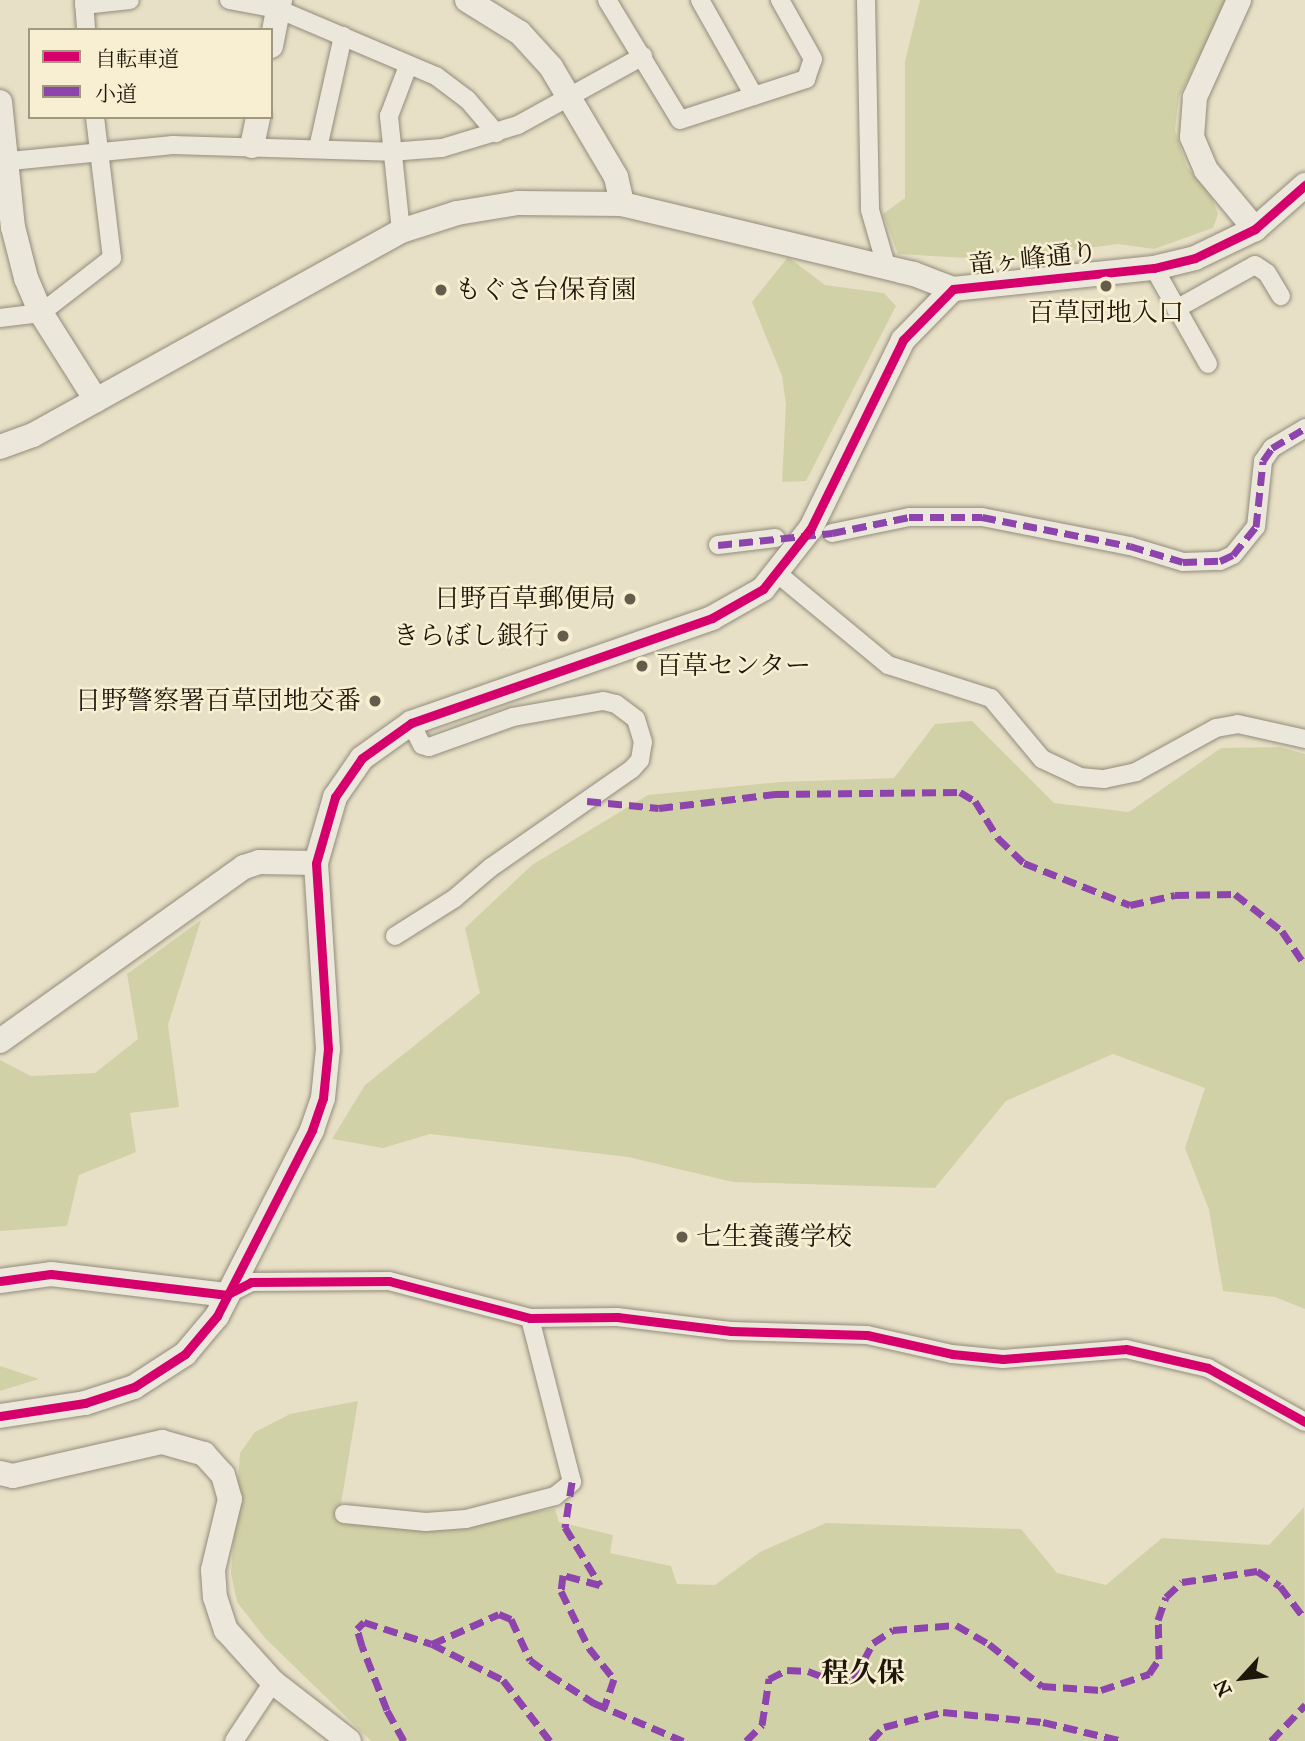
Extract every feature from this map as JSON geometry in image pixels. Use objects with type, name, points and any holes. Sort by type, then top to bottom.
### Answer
[{"type":"street","points":[[86,28],[84,2],[130,0]]},
{"type":"street","points":[[229,0],[279,4],[343,36],[436,76],[467,99],[496,133]]},
{"type":"street","points":[[467,0],[494,5],[528,41],[570,98],[616,177],[622,204]]},
{"type":"street","points":[[607,0],[680,120],[806,79],[813,59],[780,0]]},
{"type":"street","points":[[700,0],[754,96]]},
{"type":"street","points":[[866,0],[870,210],[887,269]]},
{"type":"street","points":[[1240,0],[1195,97],[1192,137],[1206,170],[1255,229]]},
{"type":"street","points":[[273,36],[279,4]]},
{"type":"street","points":[[318,148],[343,36]]},
{"type":"street","points":[[3,162],[173,145],[390,152],[442,148],[496,133],[570,98],[643,57]]},
{"type":"street","points":[[401,231],[390,152],[389,116],[408,65]]},
{"type":"street","points":[[0,102],[3,162],[13,227],[26,278],[41,313],[96,400]]},
{"type":"street","points":[[0,318],[41,313],[112,258],[95,119]]},
{"type":"street","points":[[252,146],[258,119]]},
{"type":"street","name":"竜ヶ峰通り","points":[[0,1416],[85,1402],[148,1380],[207,1331],[241,1269],[323,1098],[328,1049],[316,863],[324,825],[348,775],[379,743],[411,723],[712,618],[749,600],[778,574],[811,527],[904,340],[953,289],[1154,268],[1195,258],[1255,229],[1305,185]]},
{"type":"street","points":[[0,447],[33,435],[401,231],[457,213],[517,203],[622,204],[887,269],[953,289]]},
{"type":"street","points":[[1176,309],[1255,265],[1267,273],[1281,296]]},
{"type":"street","points":[[1154,268],[1208,364]]},
{"type":"street","points":[[832,533],[909,517],[982,517],[1118,544],[1183,562],[1220,561],[1233,555],[1255,527],[1263,461],[1272,448],[1305,428]]},
{"type":"street","points":[[718,545],[776,538]]},
{"type":"street","points":[[778,574],[888,665],[991,698],[1042,759],[1080,777],[1104,779],[1136,772],[1216,728],[1238,724],[1305,739]]},
{"type":"street","points":[[396,936],[632,769],[640,760],[643,742],[636,719],[616,704],[603,701],[513,717],[429,747],[422,745],[411,723]]},
{"type":"street","points":[[0,1041],[223,879],[259,862],[316,863]]},
{"type":"street","points":[[0,1281],[51,1274],[226,1295],[251,1282],[389,1281],[530,1318],[628,1317],[731,1332],[867,1335],[952,1354],[1003,1359],[1126,1349],[1208,1368],[1305,1422]]},
{"type":"street","points":[[344,1514],[426,1522],[466,1519],[555,1496],[572,1482],[530,1318]]},
{"type":"street","points":[[0,1473],[13,1476],[162,1442],[204,1454],[223,1475],[230,1499],[214,1570],[215,1597],[226,1630],[273,1682],[349,1741]]},
{"type":"street","points":[[234,1741],[273,1682]]},
{"type":"green space","points":[[920,0],[1227,0],[1179,97],[1175,130],[1187,167],[1212,198],[1218,214],[1213,228],[1154,249],[1118,244],[1001,260],[898,254],[883,214],[905,198],[905,61]]},
{"type":"green space","points":[[788,257],[825,285],[884,293],[896,306],[806,481],[782,482],[786,404],[782,376],[752,302]]},
{"type":"green space","points":[[972,721],[1054,803],[1129,812],[1221,748],[1280,747],[1305,754],[1305,1309],[1275,1297],[1223,1291],[1209,1210],[1185,1148],[1205,1088],[1113,1054],[1006,1101],[935,1188],[733,1182],[628,1157],[430,1134],[383,1148],[332,1139],[365,1085],[480,993],[465,928],[532,865],[648,795],[780,782],[894,778],[935,724]]},
{"type":"green space","points":[[201,920],[168,1025],[179,1107],[130,1113],[136,1152],[79,1175],[67,1226],[0,1231],[0,1060],[31,1076],[95,1073],[138,1039],[127,974]]},
{"type":"green space","points":[[0,1366],[39,1379],[0,1391]]},
{"type":"green space","points":[[358,1401],[340,1510],[454,1524],[555,1509],[559,1522],[613,1535],[610,1553],[671,1566],[677,1584],[715,1585],[760,1552],[826,1523],[1021,1529],[1057,1573],[1106,1585],[1162,1538],[1269,1545],[1304,1507],[1305,1741],[371,1741],[265,1638],[237,1602],[231,1573],[240,1453],[255,1432],[290,1414]]},
{"type":"marked path","points":[[718,545],[832,533],[909,517],[982,517],[1130,546],[1183,562],[1220,561],[1233,555],[1256,527],[1263,461],[1272,448],[1305,428]]},
{"type":"marked path","points":[[587,801],[659,808],[775,794],[960,792],[975,801],[998,838],[1024,863],[1130,905],[1175,895],[1235,894],[1282,931],[1305,965]]},
{"type":"marked path","points":[[572,1482],[565,1527],[600,1585],[563,1575],[561,1591],[589,1648],[614,1679],[604,1708]]},
{"type":"marked path","points":[[746,1741],[762,1725],[769,1679],[787,1670],[808,1671],[836,1682],[854,1679],[873,1643],[893,1630],[956,1625],[989,1644],[1042,1686],[1101,1690],[1149,1674],[1159,1659],[1158,1620],[1166,1597],[1182,1582],[1257,1571],[1280,1586],[1305,1619]]},
{"type":"marked path","points":[[432,1644],[499,1614],[511,1619],[530,1660],[549,1674],[594,1703],[683,1741]]},
{"type":"marked path","points":[[404,1741],[387,1710],[362,1646],[357,1629],[364,1622],[432,1644],[503,1680],[550,1741]]},
{"type":"marked path","points":[[1271,1741],[1305,1705]]},
{"type":"marked path","points":[[871,1741],[884,1727],[943,1712],[1043,1722],[1123,1741]]},
{"type":"cycle path","points":[[0,1416],[85,1403],[134,1387],[185,1354],[217,1316],[312,1130],[323,1098],[328,1049],[316,863],[335,797],[362,758],[411,723],[712,618],[763,589],[811,528],[903,340],[953,289],[1154,268],[1195,258],[1255,229],[1305,185]]},
{"type":"cycle path","points":[[0,1281],[51,1274],[226,1295],[251,1282],[389,1281],[530,1318],[617,1317],[731,1331],[867,1335],[952,1354],[1003,1359],[1126,1349],[1208,1368],[1305,1422]]},
{"type":"place","name":"百草団地入口","points":[[1106,286]]},
{"type":"place","name":"もぐさ台保育園","points":[[441,290]]},
{"type":"place","name":"日野百草郵便局","points":[[630,599]]},
{"type":"place","name":"きらぼし銀行","points":[[563,636]]},
{"type":"place","name":"百草センター","points":[[642,666]]},
{"type":"place","name":"日野警察署百草団地交番","points":[[375,701]]},
{"type":"place","name":"七生養護学校","points":[[682,1237]]},
{"type":"district","name":"程久保","points":[[863,1673]]}]
